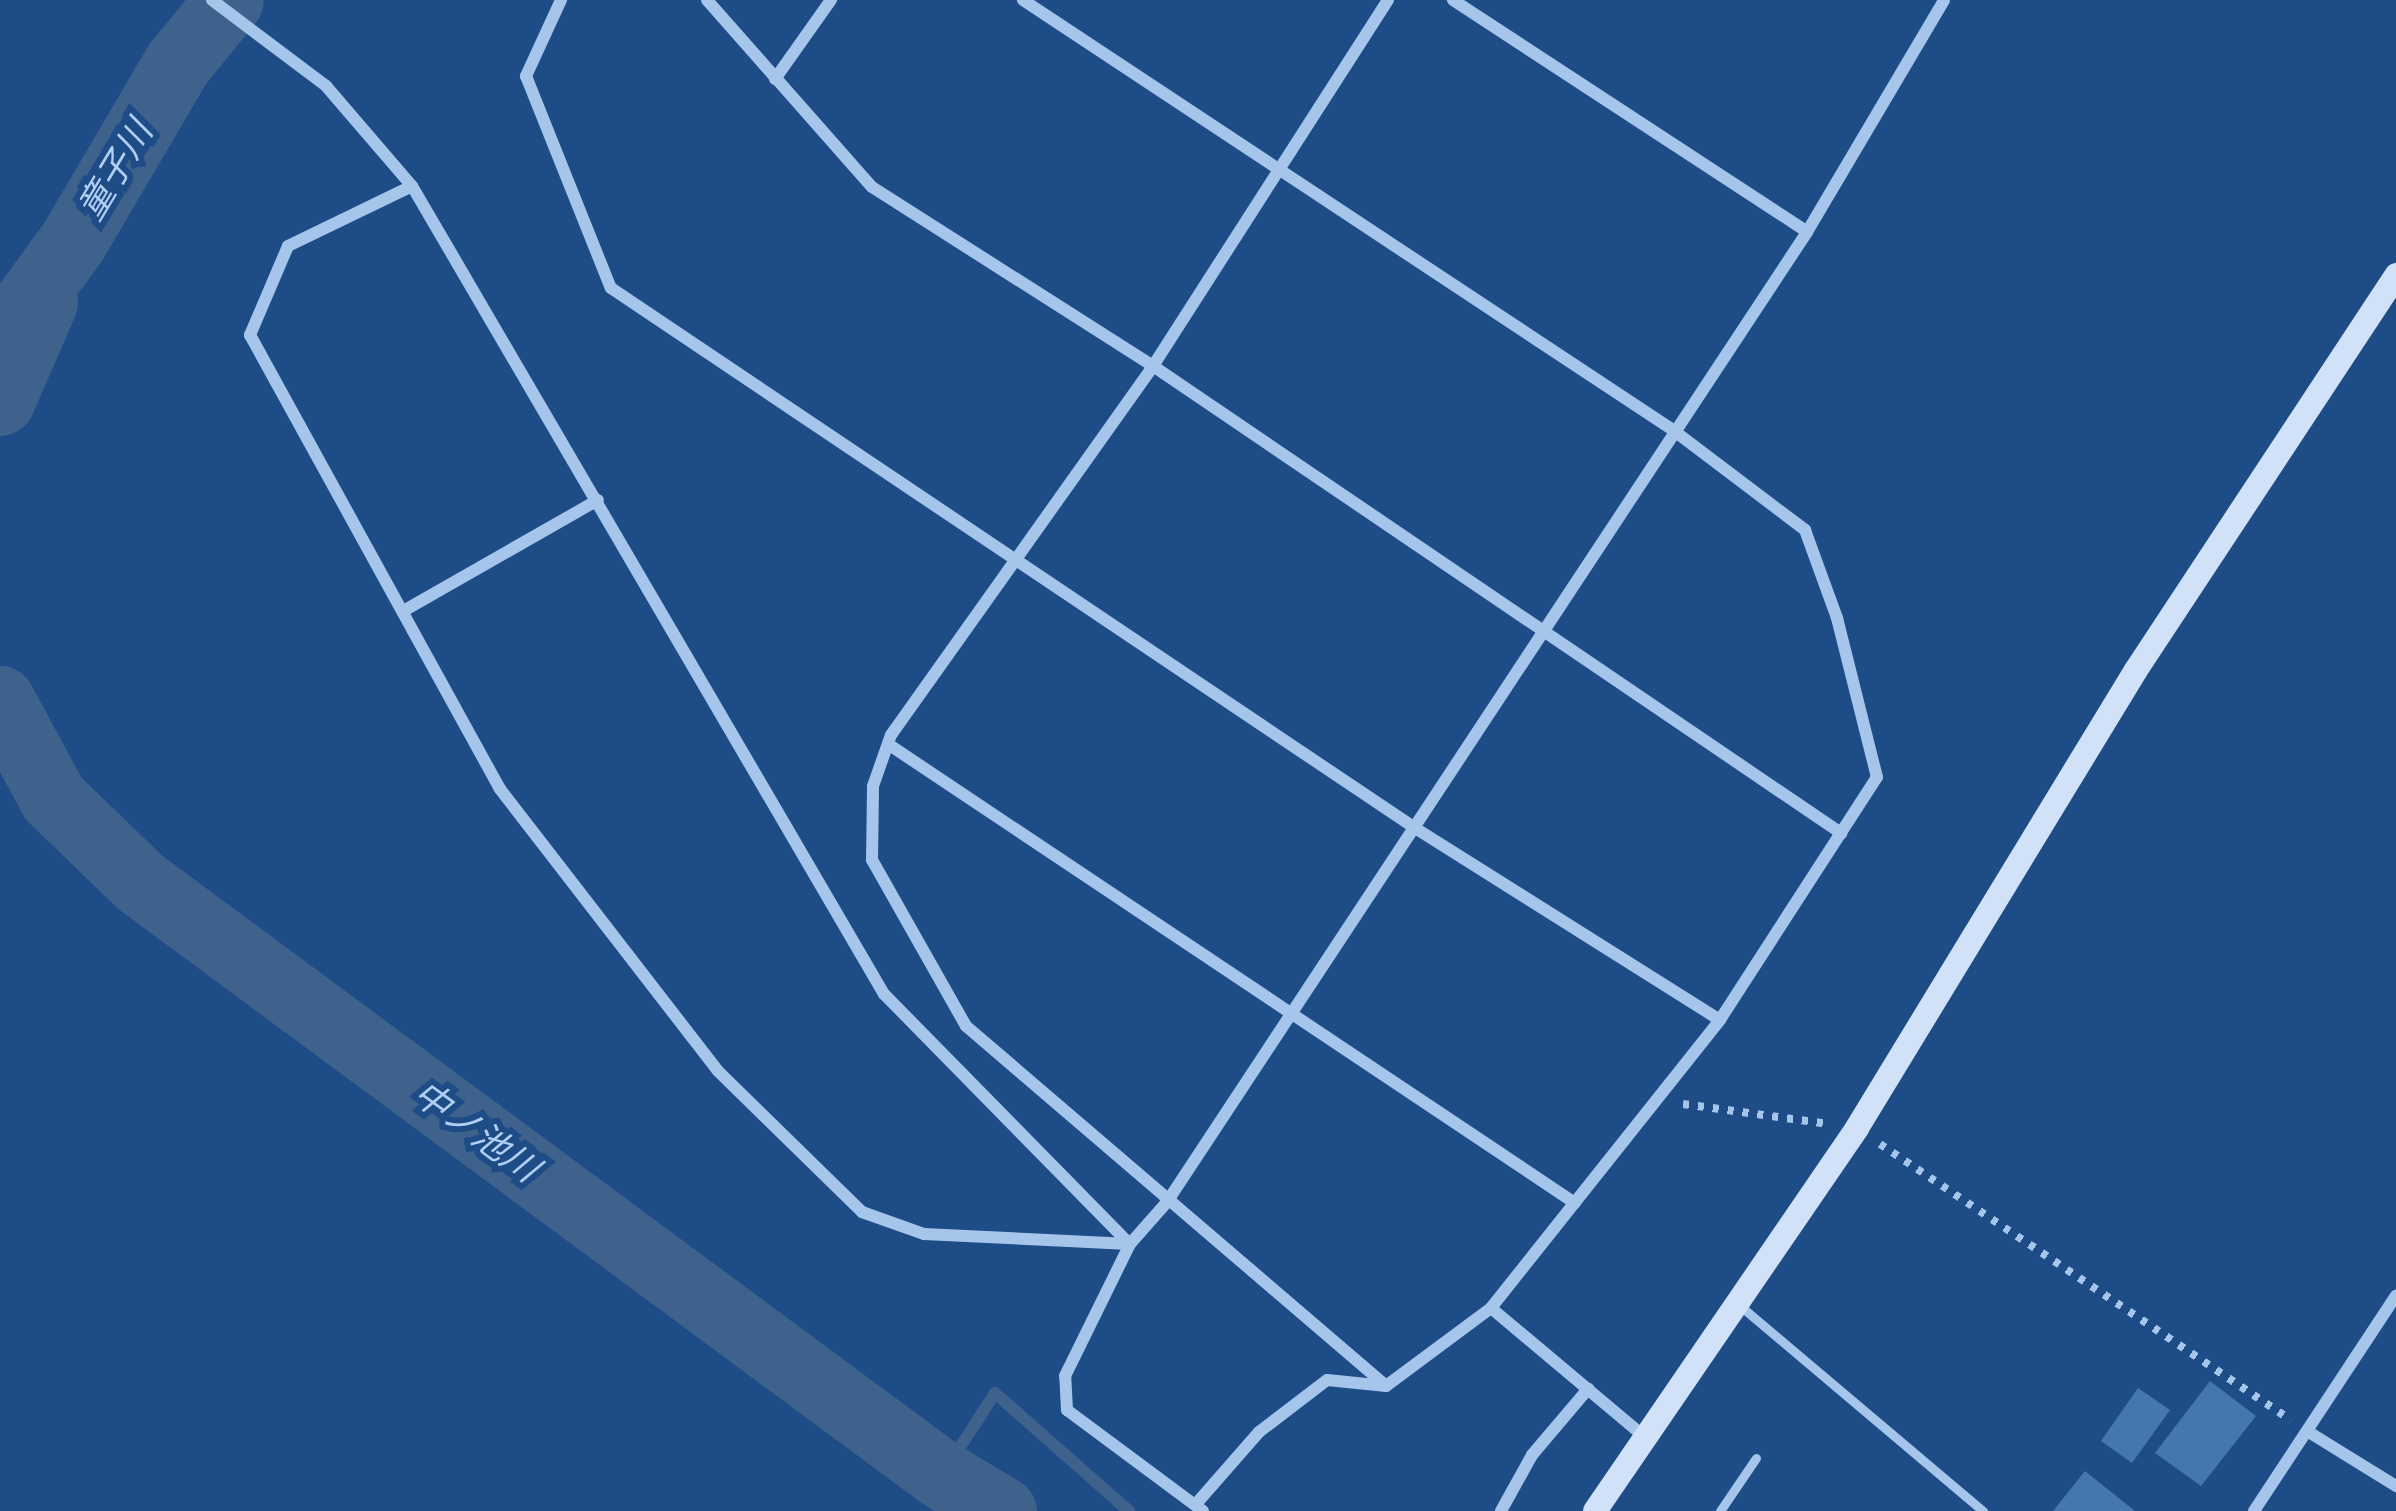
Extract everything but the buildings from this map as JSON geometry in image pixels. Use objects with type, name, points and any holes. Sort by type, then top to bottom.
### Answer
[{"type":"street","points":[[212,0],[326,86],[412,185],[884,994],[1130,1244]]},
{"type":"street","points":[[561,0],[526,76],[611,288],[1021,556],[1415,827],[1720,1020]]},
{"type":"street","points":[[707,0],[872,187],[1153,366],[1840,833]]},
{"type":"street","points":[[775,79],[831,0]]},
{"type":"street","points":[[1024,0],[1673,430],[1805,530],[1838,618],[1877,777],[1720,1020],[1491,1308],[1386,1386],[1327,1380],[1259,1432],[1199,1508],[1067,1410],[1065,1376],[1130,1244],[1167,1202],[1541,629],[1673,430],[1807,232],[1944,0]]},
{"type":"street","points":[[1386,1386],[966,1026],[872,860],[873,786],[887,744],[1153,366],[1388,0]]},
{"type":"street","points":[[1453,0],[1807,232]]},
{"type":"street","points":[[412,185],[288,246],[250,335],[500,789],[718,1071],[862,1212],[924,1234],[1130,1244]]},
{"type":"street","points":[[1595,1511],[1857,1128],[2136,670],[2396,275]]},
{"type":"street","points":[[405,610],[598,500]]},
{"type":"street","points":[[887,744],[1575,1203]]},
{"type":"street","points":[[2254,1511],[2396,1296]]},
{"type":"street","points":[[1491,1308],[1647,1439]]},
{"type":"street","points":[[1501,1511],[1532,1455],[1588,1389]]},
{"type":"street","points":[[2307,1431],[2396,1486]]},
{"type":"lane","points":[[1738,1304],[1983,1511]]},
{"type":"lane","points":[[1720,1511],[1756,1458]]},
{"type":"path","points":[[1655,1100],[1857,1128],[2307,1431]]},
{"type":"waterway","name":"童子川","points":[[0,341],[73,241],[177,64],[229,0]]},
{"type":"waterway","name":"中ノ池川","points":[[0,401],[43,302]]},
{"type":"waterway","name":"中ノ池川","points":[[0,700],[53,798],[140,882],[942,1475],[1002,1511]]},
{"type":"waterway","points":[[942,1475],[995,1393],[1129,1511]]}]
